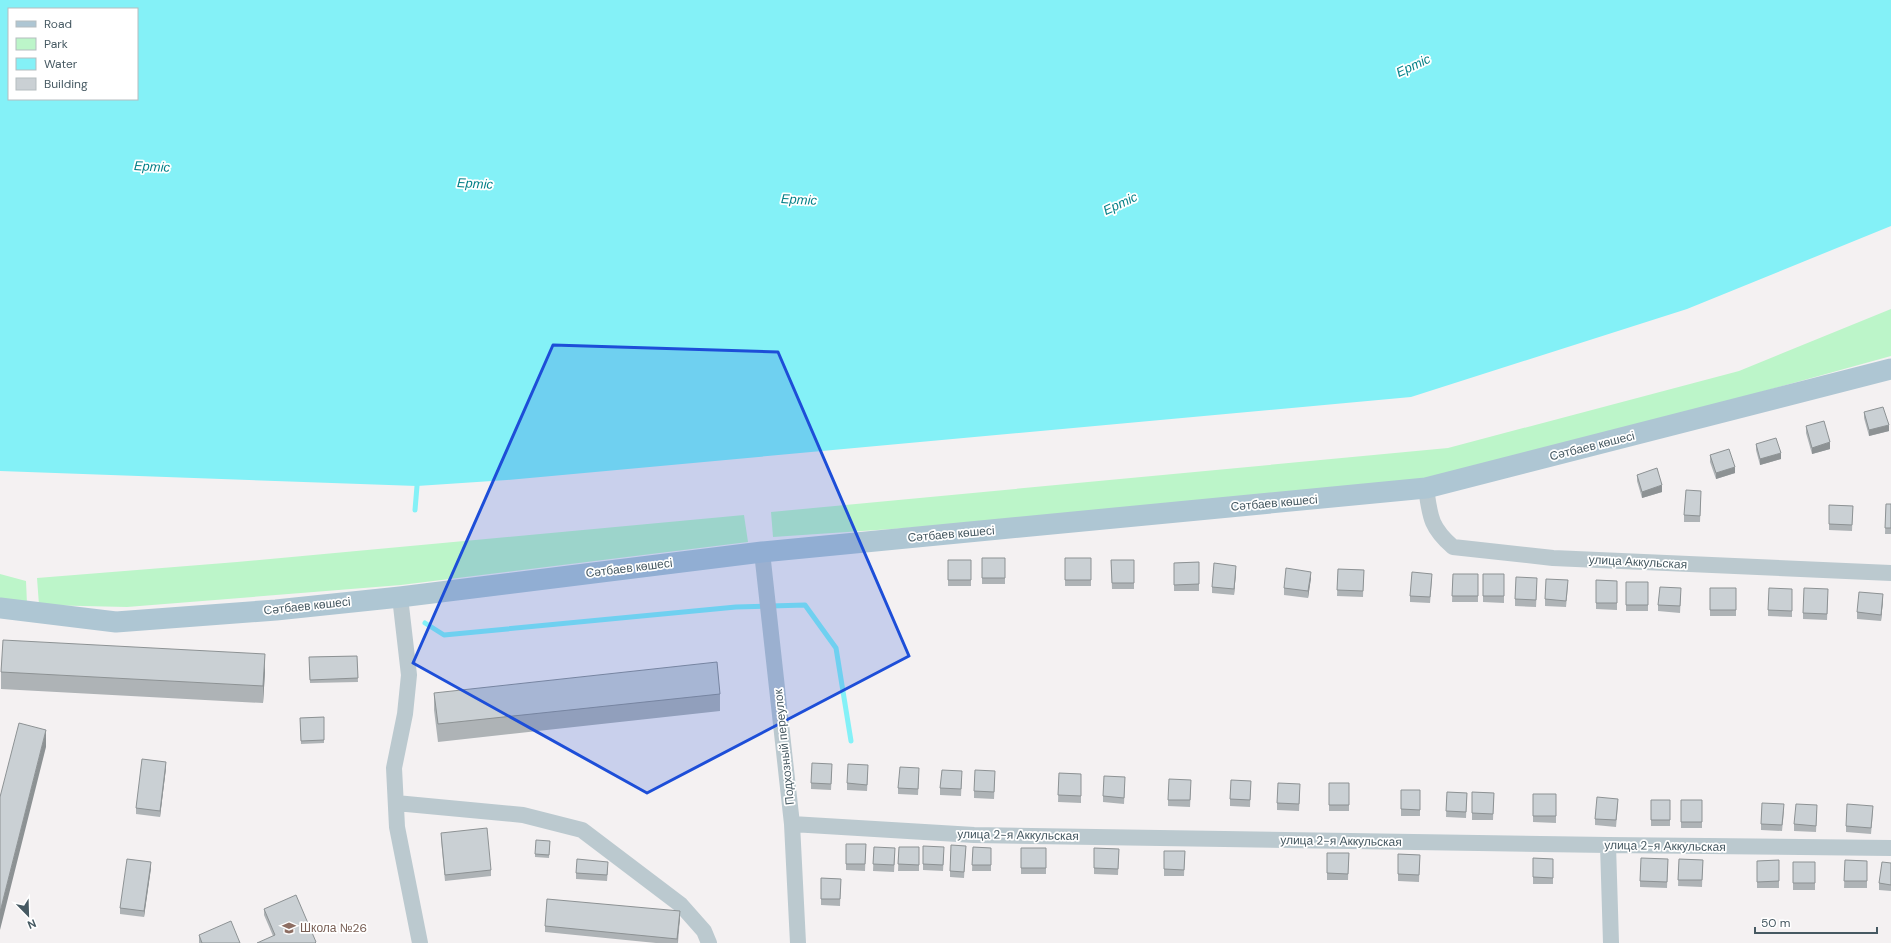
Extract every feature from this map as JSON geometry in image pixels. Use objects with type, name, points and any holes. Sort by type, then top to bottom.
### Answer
[{"type":"main road","name":"Сәтбаев көшесі","points":[[0,608],[116,622],[276,610],[400,597],[762,552],[1426,488],[1891,369]]},
{"type":"street","name":"улица Аккульская","points":[[1426,488],[1431,520],[1442,537],[1453,547],[1553,558],[1891,574]]},
{"type":"street","name":"Подхозный переулок","points":[[762,552],[792,824],[798,943]]},
{"type":"street","points":[[400,597],[409,675],[405,714],[394,768],[397,827],[420,943]]},
{"type":"street","points":[[396,803],[523,815],[582,830],[681,904],[704,931],[709,943]]},
{"type":"street","name":"улица 2-я Аккульская","points":[[792,824],[974,835],[1608,846],[1891,848]]},
{"type":"street","points":[[1608,846],[1611,943]]},
{"type":"highlighted area","points":[[553,345],[778,352],[909,656],[647,793],[413,663]]},
{"type":"green space","points":[[1891,309],[1891,356],[1489,467],[1305,501],[773,537],[771,512],[1448,448],[1739,371]]},
{"type":"green space","points":[[744,515],[748,542],[401,585],[127,607],[39,605],[37,578],[237,562]]},
{"type":"green space","points":[[0,574],[26,581],[27,604],[0,602]]},
{"type":"water","name":"Ертіс","points":[[0,0],[1891,0],[1891,226],[1687,309],[1411,397],[507,480],[417,486],[0,471]]},
{"type":"building","points":[[1883,407],[1889,425],[1869,430],[1864,412]]},
{"type":"building","points":[[1824,421],[1830,442],[1812,448],[1806,426]]},
{"type":"building","points":[[1776,438],[1781,453],[1760,459],[1756,444]]},
{"type":"building","points":[[1729,449],[1735,467],[1716,473],[1710,455]]},
{"type":"building","points":[[1657,468],[1662,485],[1642,492],[1637,475]]},
{"type":"building","points":[[1686,490],[1701,491],[1700,516],[1684,515]]},
{"type":"building","points":[[1886,504],[1891,504],[1891,528],[1885,528]]},
{"type":"building","points":[[1829,505],[1853,506],[1852,525],[1829,524]]},
{"type":"building","points":[[982,558],[1005,558],[1005,578],[982,578]]},
{"type":"building","points":[[1065,558],[1091,558],[1091,580],[1065,580]]},
{"type":"building","points":[[948,560],[971,560],[971,580],[948,580]]},
{"type":"building","points":[[1111,560],[1134,560],[1134,583],[1112,583]]},
{"type":"building","points":[[1199,562],[1199,584],[1174,585],[1174,563]]},
{"type":"building","points":[[1214,563],[1236,566],[1234,589],[1212,587]]},
{"type":"building","points":[[1286,568],[1311,572],[1308,591],[1284,588]]},
{"type":"building","points":[[1338,569],[1364,570],[1363,591],[1337,590]]},
{"type":"building","points":[[1412,572],[1432,574],[1430,597],[1410,596]]},
{"type":"building","points":[[1453,574],[1478,574],[1478,596],[1452,596]]},
{"type":"building","points":[[1483,574],[1504,574],[1504,596],[1483,596]]},
{"type":"building","points":[[1516,577],[1537,578],[1536,600],[1515,599]]},
{"type":"building","points":[[1546,579],[1568,580],[1566,601],[1545,599]]},
{"type":"building","points":[[1596,580],[1617,581],[1617,603],[1596,603]]},
{"type":"building","points":[[1626,582],[1648,582],[1648,605],[1626,605]]},
{"type":"building","points":[[1660,587],[1681,588],[1680,606],[1658,605]]},
{"type":"building","points":[[1710,588],[1736,588],[1736,610],[1710,610]]},
{"type":"building","points":[[1769,588],[1792,589],[1792,611],[1768,610]]},
{"type":"building","points":[[1804,588],[1828,589],[1827,614],[1803,613]]},
{"type":"building","points":[[1859,592],[1883,594],[1881,615],[1857,612]]},
{"type":"building","points":[[3,640],[265,654],[263,686],[1,672]]},
{"type":"building","points":[[357,656],[358,678],[310,680],[309,657]]},
{"type":"building","points":[[717,662],[720,694],[438,724],[434,693]]},
{"type":"building","points":[[324,717],[324,740],[301,741],[300,718]]},
{"type":"building","points":[[19,723],[46,730],[0,912],[0,797]]},
{"type":"building","points":[[142,759],[166,762],[160,811],[136,808]]},
{"type":"building","points":[[812,763],[832,764],[831,784],[811,783]]},
{"type":"building","points":[[848,764],[868,765],[867,785],[847,783]]},
{"type":"building","points":[[900,767],[919,768],[918,789],[898,788]]},
{"type":"building","points":[[942,770],[962,771],[961,789],[940,788]]},
{"type":"building","points":[[975,770],[995,771],[994,792],[974,791]]},
{"type":"building","points":[[1059,773],[1081,774],[1081,796],[1058,795]]},
{"type":"building","points":[[1104,776],[1125,777],[1124,798],[1103,796]]},
{"type":"building","points":[[1169,779],[1191,780],[1190,800],[1168,800]]},
{"type":"building","points":[[1231,780],[1251,781],[1250,800],[1230,799]]},
{"type":"building","points":[[1278,783],[1300,784],[1299,804],[1277,803]]},
{"type":"building","points":[[1329,783],[1349,783],[1349,805],[1329,805]]},
{"type":"building","points":[[1401,790],[1420,790],[1420,810],[1401,809]]},
{"type":"building","points":[[1447,792],[1467,793],[1466,812],[1446,811]]},
{"type":"building","points":[[1472,792],[1494,793],[1493,814],[1472,813]]},
{"type":"building","points":[[1533,794],[1556,794],[1556,816],[1533,816]]},
{"type":"building","points":[[1597,797],[1618,799],[1616,820],[1595,819]]},
{"type":"building","points":[[1651,800],[1670,800],[1670,820],[1651,820]]},
{"type":"building","points":[[1681,800],[1702,800],[1702,822],[1681,822]]},
{"type":"building","points":[[1762,803],[1784,804],[1782,825],[1761,824]]},
{"type":"building","points":[[1796,804],[1817,805],[1816,826],[1794,824]]},
{"type":"building","points":[[1847,804],[1873,806],[1871,828],[1846,826]]},
{"type":"building","points":[[487,828],[491,870],[445,875],[441,833]]},
{"type":"building","points":[[536,840],[550,841],[549,855],[535,854]]},
{"type":"building","points":[[846,844],[866,844],[865,864],[846,864]]},
{"type":"building","points":[[951,845],[966,846],[964,872],[950,871]]},
{"type":"building","points":[[923,846],[944,847],[943,865],[923,864]]},
{"type":"building","points":[[874,847],[895,848],[894,865],[873,864]]},
{"type":"building","points":[[899,847],[919,847],[919,865],[898,864]]},
{"type":"building","points":[[973,847],[991,848],[991,865],[972,865]]},
{"type":"building","points":[[1021,848],[1046,848],[1046,868],[1021,868]]},
{"type":"building","points":[[1094,848],[1119,849],[1118,869],[1094,868]]},
{"type":"building","points":[[1164,851],[1185,851],[1184,870],[1164,869]]},
{"type":"building","points":[[1327,853],[1349,853],[1348,874],[1327,873]]},
{"type":"building","points":[[1398,854],[1420,855],[1419,875],[1398,874]]},
{"type":"building","points":[[1533,858],[1553,859],[1553,878],[1533,877]]},
{"type":"building","points":[[1641,858],[1668,859],[1667,882],[1640,881]]},
{"type":"building","points":[[127,859],[151,862],[144,911],[120,908]]},
{"type":"building","points":[[577,859],[608,862],[607,875],[576,873]]},
{"type":"building","points":[[1679,859],[1703,860],[1702,880],[1678,880]]},
{"type":"building","points":[[1779,860],[1779,881],[1757,882],[1757,861]]},
{"type":"building","points":[[1845,860],[1867,861],[1867,881],[1844,881]]},
{"type":"building","points":[[1793,862],[1815,862],[1815,883],[1793,883]]},
{"type":"building","points":[[1882,862],[1891,863],[1891,885],[1879,883]]},
{"type":"building","points":[[821,878],[841,879],[840,899],[821,899]]},
{"type":"building","name":"Школа №26","points":[[296,895],[316,942],[257,943],[275,935],[264,909]]},
{"type":"building","points":[[547,899],[680,911],[677,939],[545,926]]},
{"type":"building","points":[[231,921],[240,943],[202,943],[199,935]]},
{"type":"waterway","points":[[415,510],[417,486]]},
{"type":"waterway","points":[[425,623],[444,635],[736,607],[805,605],[836,648],[851,741]]},
{"type":"place","name":"Школа №26","points":[[289,928]]}]
